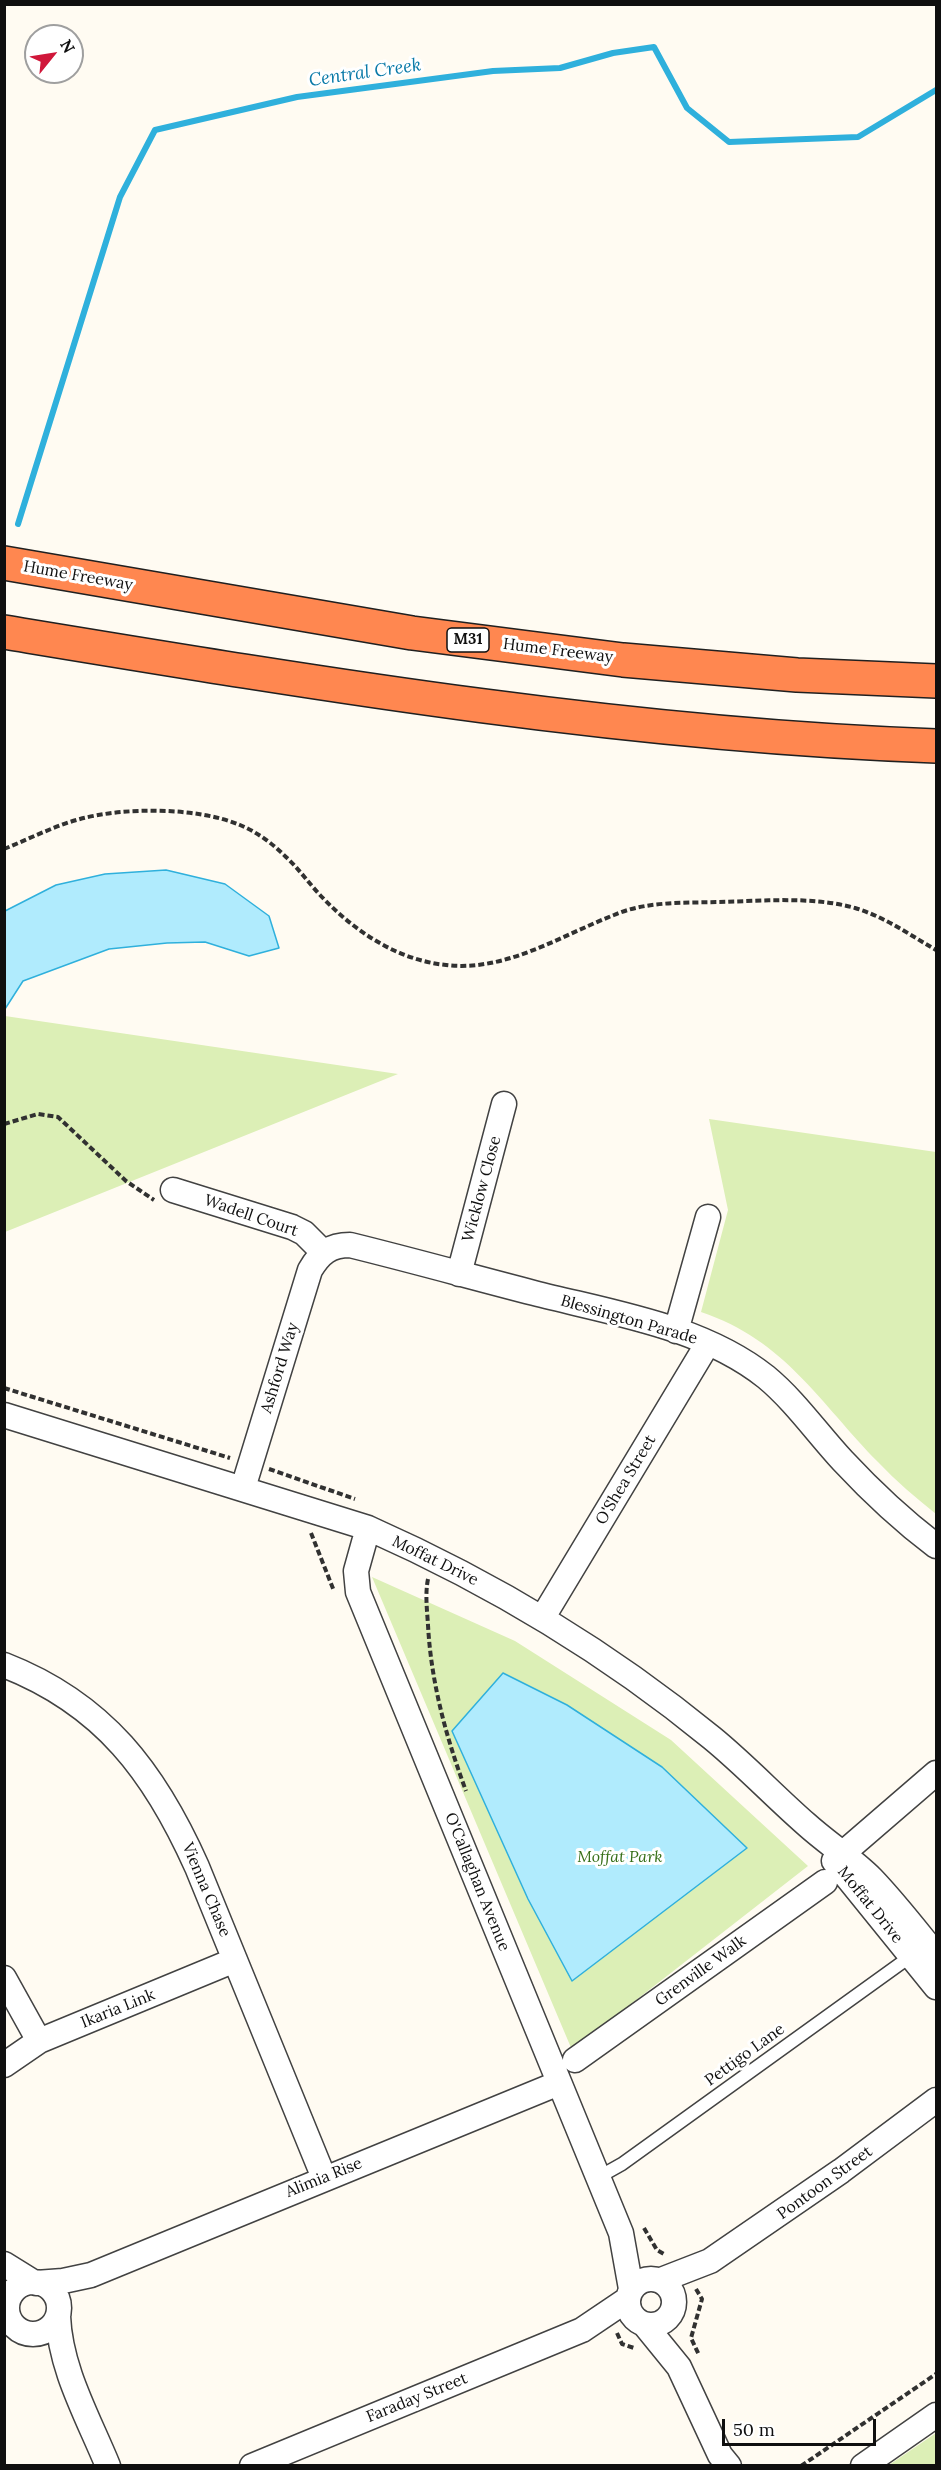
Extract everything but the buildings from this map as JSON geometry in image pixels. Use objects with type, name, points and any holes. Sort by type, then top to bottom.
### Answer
[{"type":"highway","name":"Hume Freeway","points":[[4,563],[412,633],[623,660],[797,675],[936,681]]},
{"type":"highway","points":[[4,632],[231,670],[529,713],[695,732],[936,746]]},
{"type":"street","name":"Wicklow Close","points":[[459,1274],[504,1104]]},
{"type":"street","name":"Wadell Court","points":[[166,1196],[292,1227],[303,1233],[323,1252]]},
{"type":"street","points":[[676,1331],[708,1217]]},
{"type":"street","name":"Blessington Parade","points":[[323,1252],[340,1245],[350,1245],[640,1320],[708,1343],[743,1361],[766,1378],[789,1399],[871,1489],[936,1546]]},
{"type":"street","name":"Ashford Way","points":[[243,1488],[310,1270],[323,1252]]},
{"type":"street","name":"O'Shea Street","points":[[543,1617],[708,1343]]},
{"type":"street","name":"Moffat Drive","points":[[4,1415],[368,1528],[425,1553],[543,1617],[599,1653],[712,1738],[805,1823],[834,1866],[936,1987]]},
{"type":"street","name":"O'Callaghan Avenue","points":[[368,1528],[356,1571],[358,1592],[621,2233],[635,2308],[679,2367],[723,2462]]},
{"type":"street","name":"Vienna Chase","points":[[4,1665],[53,1689],[88,1712],[141,1766],[177,1822],[324,2178]]},
{"type":"street","name":"Grenville Walk","points":[[575,2060],[834,1866],[936,1773]]},
{"type":"street","name":"Moffat Drive","points":[[834,1866],[891,1900],[936,1955]]},
{"type":"street","name":"Ikaria Link","points":[[4,2065],[39,2041],[235,1960]]},
{"type":"street","points":[[4,1978],[39,2041]]},
{"type":"street","name":"Alimia Rise","points":[[35,2282],[63,2281],[91,2275],[559,2083]]},
{"type":"street","name":"Pontoon Street","points":[[659,2279],[710,2261],[841,2171],[936,2100]]},
{"type":"street","name":"O'Callaghan Avenue","points":[[621,2233],[659,2279]]},
{"type":"street","name":"Pontoon Street","points":[[674,2306],[710,2261]]},
{"type":"street","points":[[4,2264],[44,2285],[56,2296],[59,2336],[66,2366],[108,2466]]},
{"type":"street","name":"Alimia Rise","points":[[58,2314],[91,2275]]},
{"type":"street","points":[[659,2279],[671,2289],[674,2306],[664,2321],[658,2324],[635,2308],[643,2280],[659,2279]]},
{"type":"street","points":[[35,2282],[17,2287],[6,2299],[10,2321],[20,2334],[66,2366]]},
{"type":"street","name":"O'Callaghan Avenue","points":[[674,2306],[679,2367]]},
{"type":"street","name":"Faraday Street","points":[[252,2466],[635,2308]]},
{"type":"street","points":[[20,2334],[48,2329],[58,2314]]},
{"type":"street","points":[[863,2466],[936,2415]]},
{"type":"lane","name":"Pettigo Lane","points":[[597,2178],[622,2164],[911,1956]]},
{"type":"path","points":[[4,849],[62,825],[101,814],[177,812],[227,820],[258,834],[273,846],[321,896],[366,935],[411,958],[448,966],[480,965],[518,956],[628,910],[646,906],[699,903],[798,900],[838,904],[876,916],[936,950]]},
{"type":"path","points":[[4,1124],[38,1114],[58,1117],[126,1180],[166,1196]]},
{"type":"path","points":[[801,2466],[936,2374]]},
{"type":"green space","points":[[5,1016],[398,1074],[5,1232]]},
{"type":"green space","points":[[709,1119],[936,1152],[936,1514],[885,1469],[819,1396],[779,1356],[730,1324],[701,1312],[728,1210]]},
{"type":"green space","name":"Moffat Park","points":[[372,1577],[515,1641],[671,1740],[808,1866],[572,2050]]},
{"type":"green space","points":[[936,2433],[936,2465],[889,2465]]},
{"type":"water","points":[[166,870],[225,884],[269,916],[279,948],[249,956],[205,942],[109,949],[23,981],[5,1009],[5,911],[56,885],[105,874]]},
{"type":"water","points":[[503,1673],[567,1705],[662,1767],[747,1848],[572,1981],[528,1899],[452,1731]]},
{"type":"waterway","name":"Central Creek","points":[[18,524],[120,197],[155,130],[297,97],[493,71],[560,68],[613,53],[654,47],[687,108],[729,142],[858,137],[936,90]]}]
